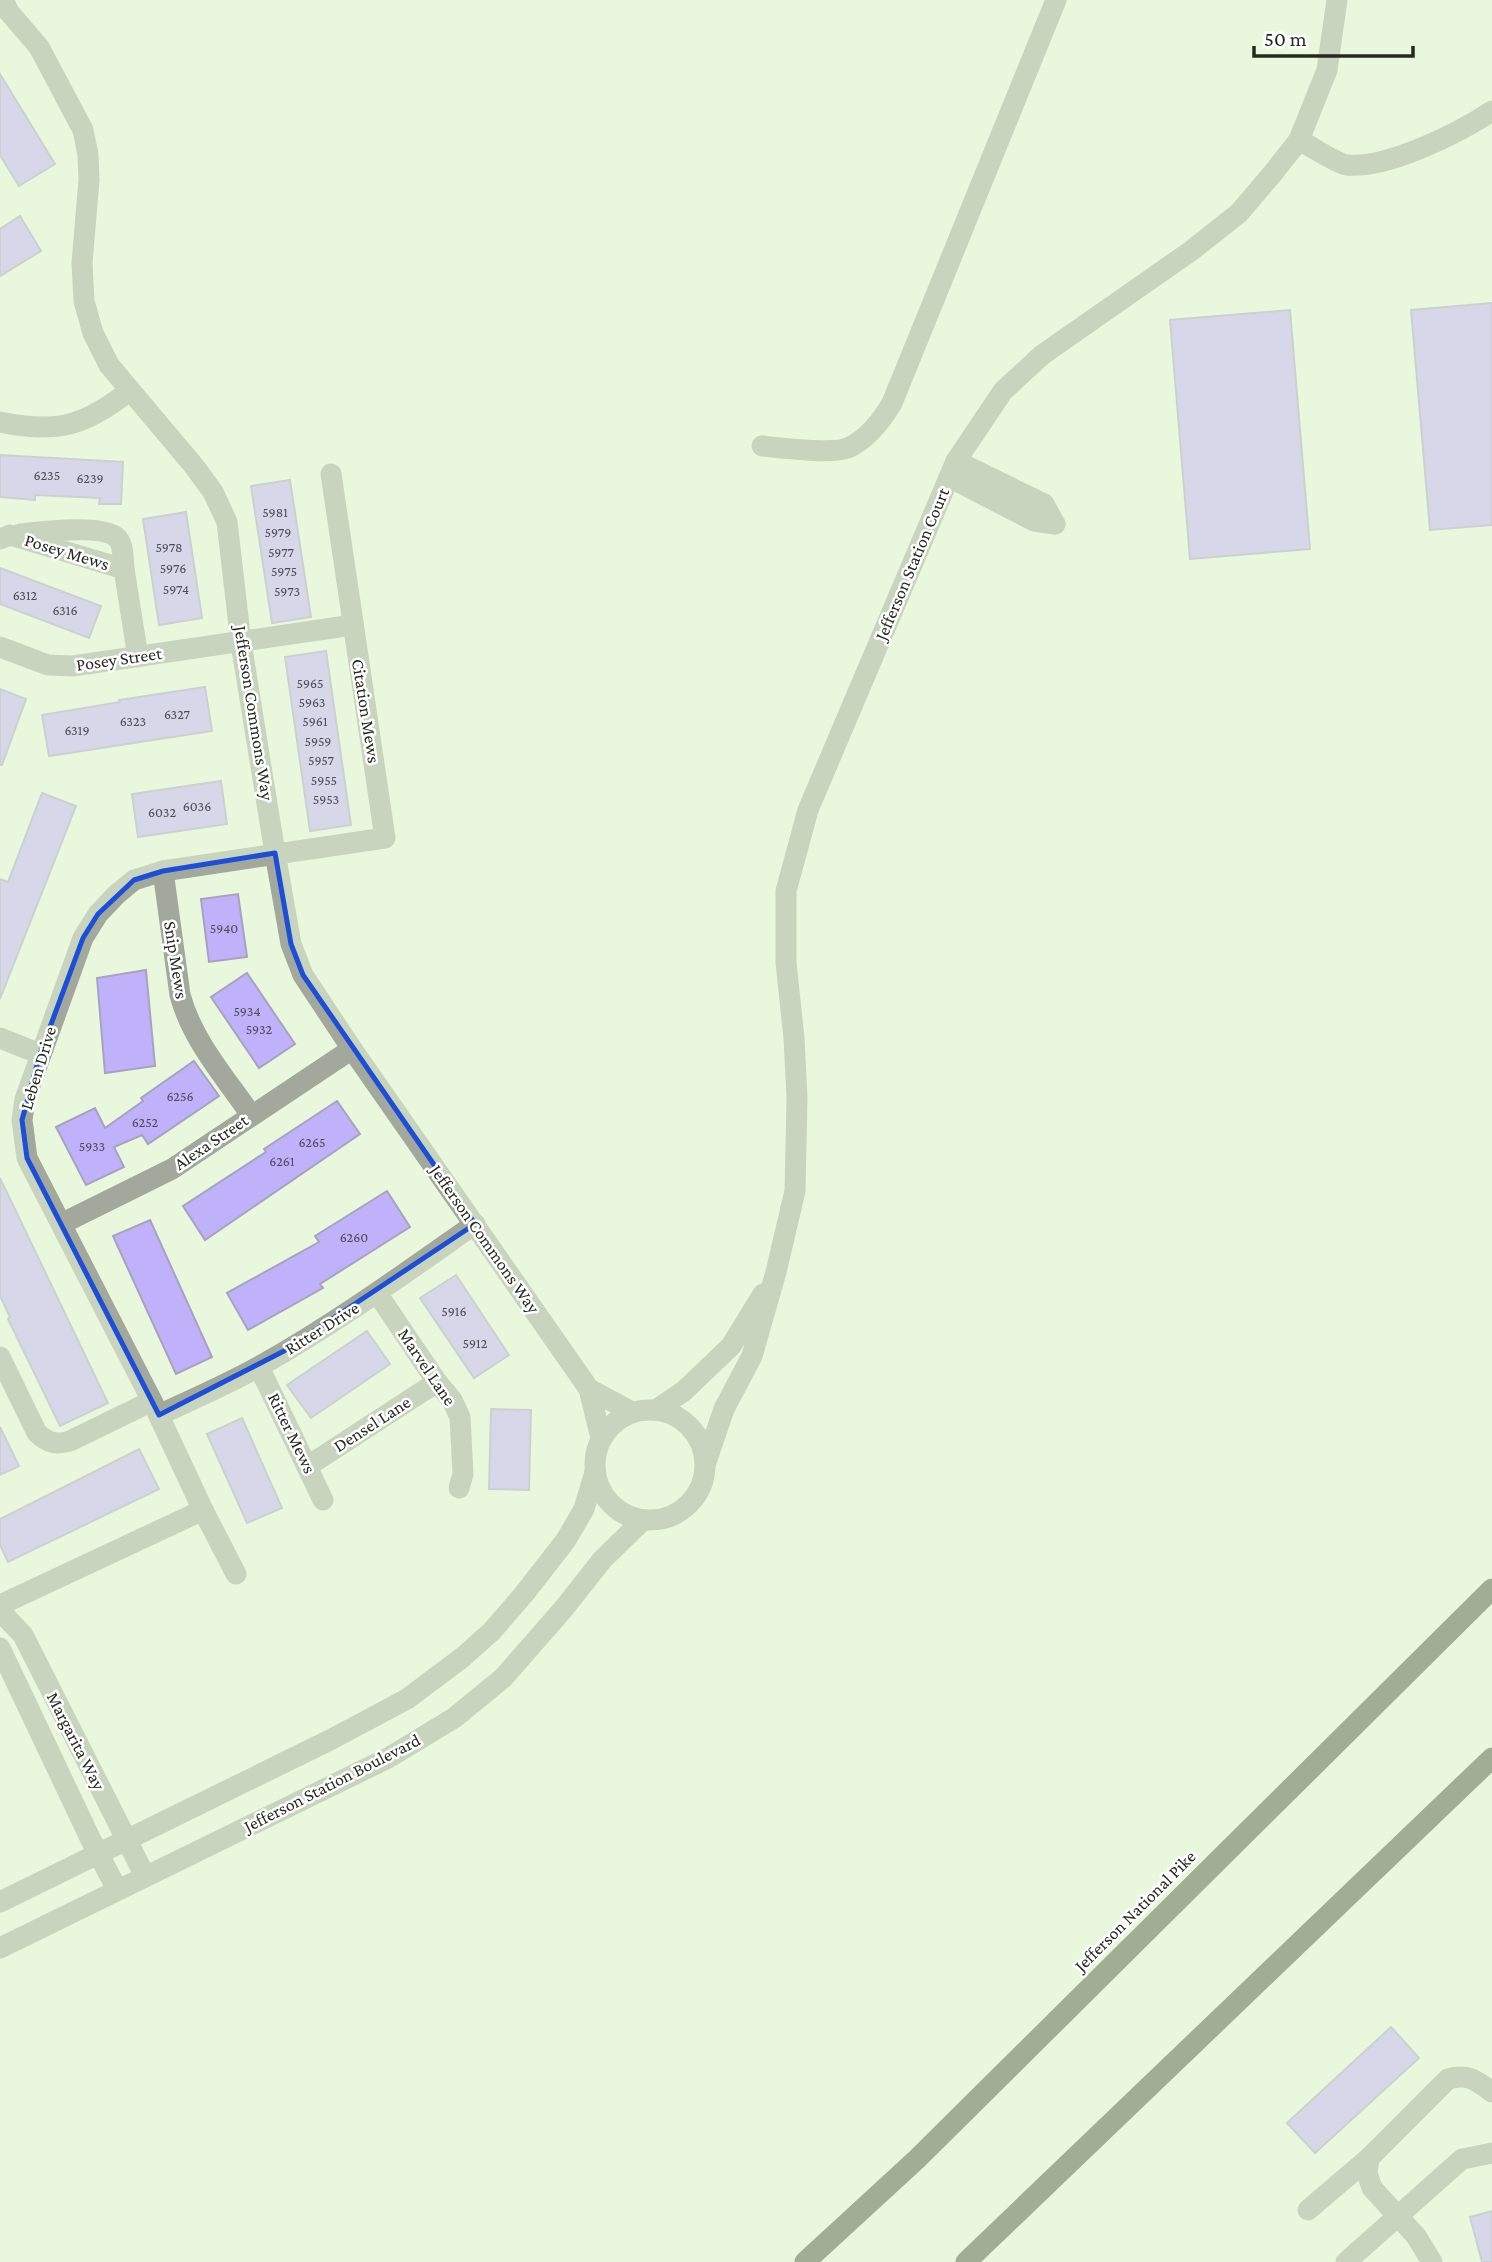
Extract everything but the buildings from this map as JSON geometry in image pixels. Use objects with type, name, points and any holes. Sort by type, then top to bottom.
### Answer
[{"type":"highway","name":"Jefferson National Pike","points":[[809,2257],[917,2159],[1492,1588]]},
{"type":"highway","points":[[966,2262],[1492,1758]]},
{"type":"highway","points":[[976,2262],[1050,2180]]},
{"type":"street","points":[[762,446],[827,451],[848,449],[863,439],[881,420],[892,403],[1056,0]]},
{"type":"street","name":"Jefferson Station Court","points":[[706,1462],[724,1409],[752,1356],[795,1191],[797,1098],[786,963],[786,891],[808,810],[952,469],[1003,391],[1032,364],[1191,251],[1239,213],[1299,140],[1327,70],[1337,0]]},
{"type":"street","name":"Jefferson Commons Way","points":[[3,11],[39,47],[83,130],[89,180],[82,263],[84,301],[93,333],[109,365],[213,492],[227,522],[241,643],[275,853],[291,944],[303,975],[589,1390],[601,1438]]},
{"type":"street","points":[[1299,140],[1345,165],[1371,163],[1399,157],[1474,123],[1492,111]]},
{"type":"street","points":[[0,422],[35,428],[77,423],[100,412],[129,391]]},
{"type":"street","name":"Citation Mews","points":[[275,853],[385,838],[331,474]]},
{"type":"street","name":"Posey Mews","points":[[5,537],[57,530],[115,536],[121,545],[138,657]]},
{"type":"street","name":"Posey Mews","points":[[5,537],[124,569]]},
{"type":"street","name":"Posey Street","points":[[0,647],[48,665],[73,666],[353,625]]},
{"type":"street","name":"Leben Drive","points":[[236,1574],[156,1408],[63,1223],[27,1158],[22,1120],[25,1099],[40,1054],[83,938],[97,914],[134,880],[163,870],[275,853]]},
{"type":"street","name":"Snip Mews","points":[[163,870],[180,995],[186,1015],[251,1115]]},
{"type":"street","points":[[0,1038],[40,1054]]},
{"type":"street","name":"Alexa Street","points":[[63,1223],[159,1177],[352,1049]]},
{"type":"street","name":"Ritter Drive","points":[[0,1357],[37,1433],[47,1441],[59,1444],[71,1441],[259,1367],[377,1293],[475,1224]]},
{"type":"street","name":"Jefferson Station Court","points":[[656,1410],[684,1391],[731,1346],[776,1272]]},
{"type":"street","name":"Marvel Lane","points":[[377,1293],[452,1400],[460,1418],[463,1474],[459,1488]]},
{"type":"street","name":"Ritter Mews","points":[[259,1367],[323,1500]]},
{"type":"street","name":"Densel Lane","points":[[308,1466],[437,1382]]},
{"type":"street","name":"Jefferson Commons Way","points":[[589,1390],[632,1412]]},
{"type":"street","points":[[656,1410],[671,1413],[685,1421],[696,1433],[706,1462],[703,1481],[696,1496],[685,1508],[671,1516],[643,1520],[626,1514],[611,1504],[600,1489],[595,1472],[595,1454],[609,1427],[632,1412],[656,1410]]},
{"type":"street","points":[[0,1902],[330,1740],[407,1699],[463,1657],[500,1622],[566,1540],[584,1509],[595,1472]]},
{"type":"street","points":[[0,1605],[203,1510]]},
{"type":"street","name":"Jefferson Station Boulevard","points":[[0,1948],[388,1758],[454,1718],[503,1678],[602,1560],[643,1520]]},
{"type":"street","name":"Margarita Way","points":[[0,1611],[23,1635],[145,1875]]},
{"type":"street","name":"Margarita Way","points":[[0,1648],[117,1889]]},
{"type":"street","points":[[1308,2210],[1368,2158],[1448,2079],[1460,2075],[1471,2077],[1492,2092]]},
{"type":"street","points":[[1346,2262],[1462,2159],[1492,2154]]},
{"type":"street","points":[[1368,2158],[1367,2173],[1372,2188],[1425,2248],[1433,2262]]},
{"type":"highlighted area","points":[[275,853],[291,944],[303,975],[475,1224],[284,1351],[159,1415],[27,1158],[22,1120],[40,1054],[83,938],[98,914],[134,880],[163,871]]}]
